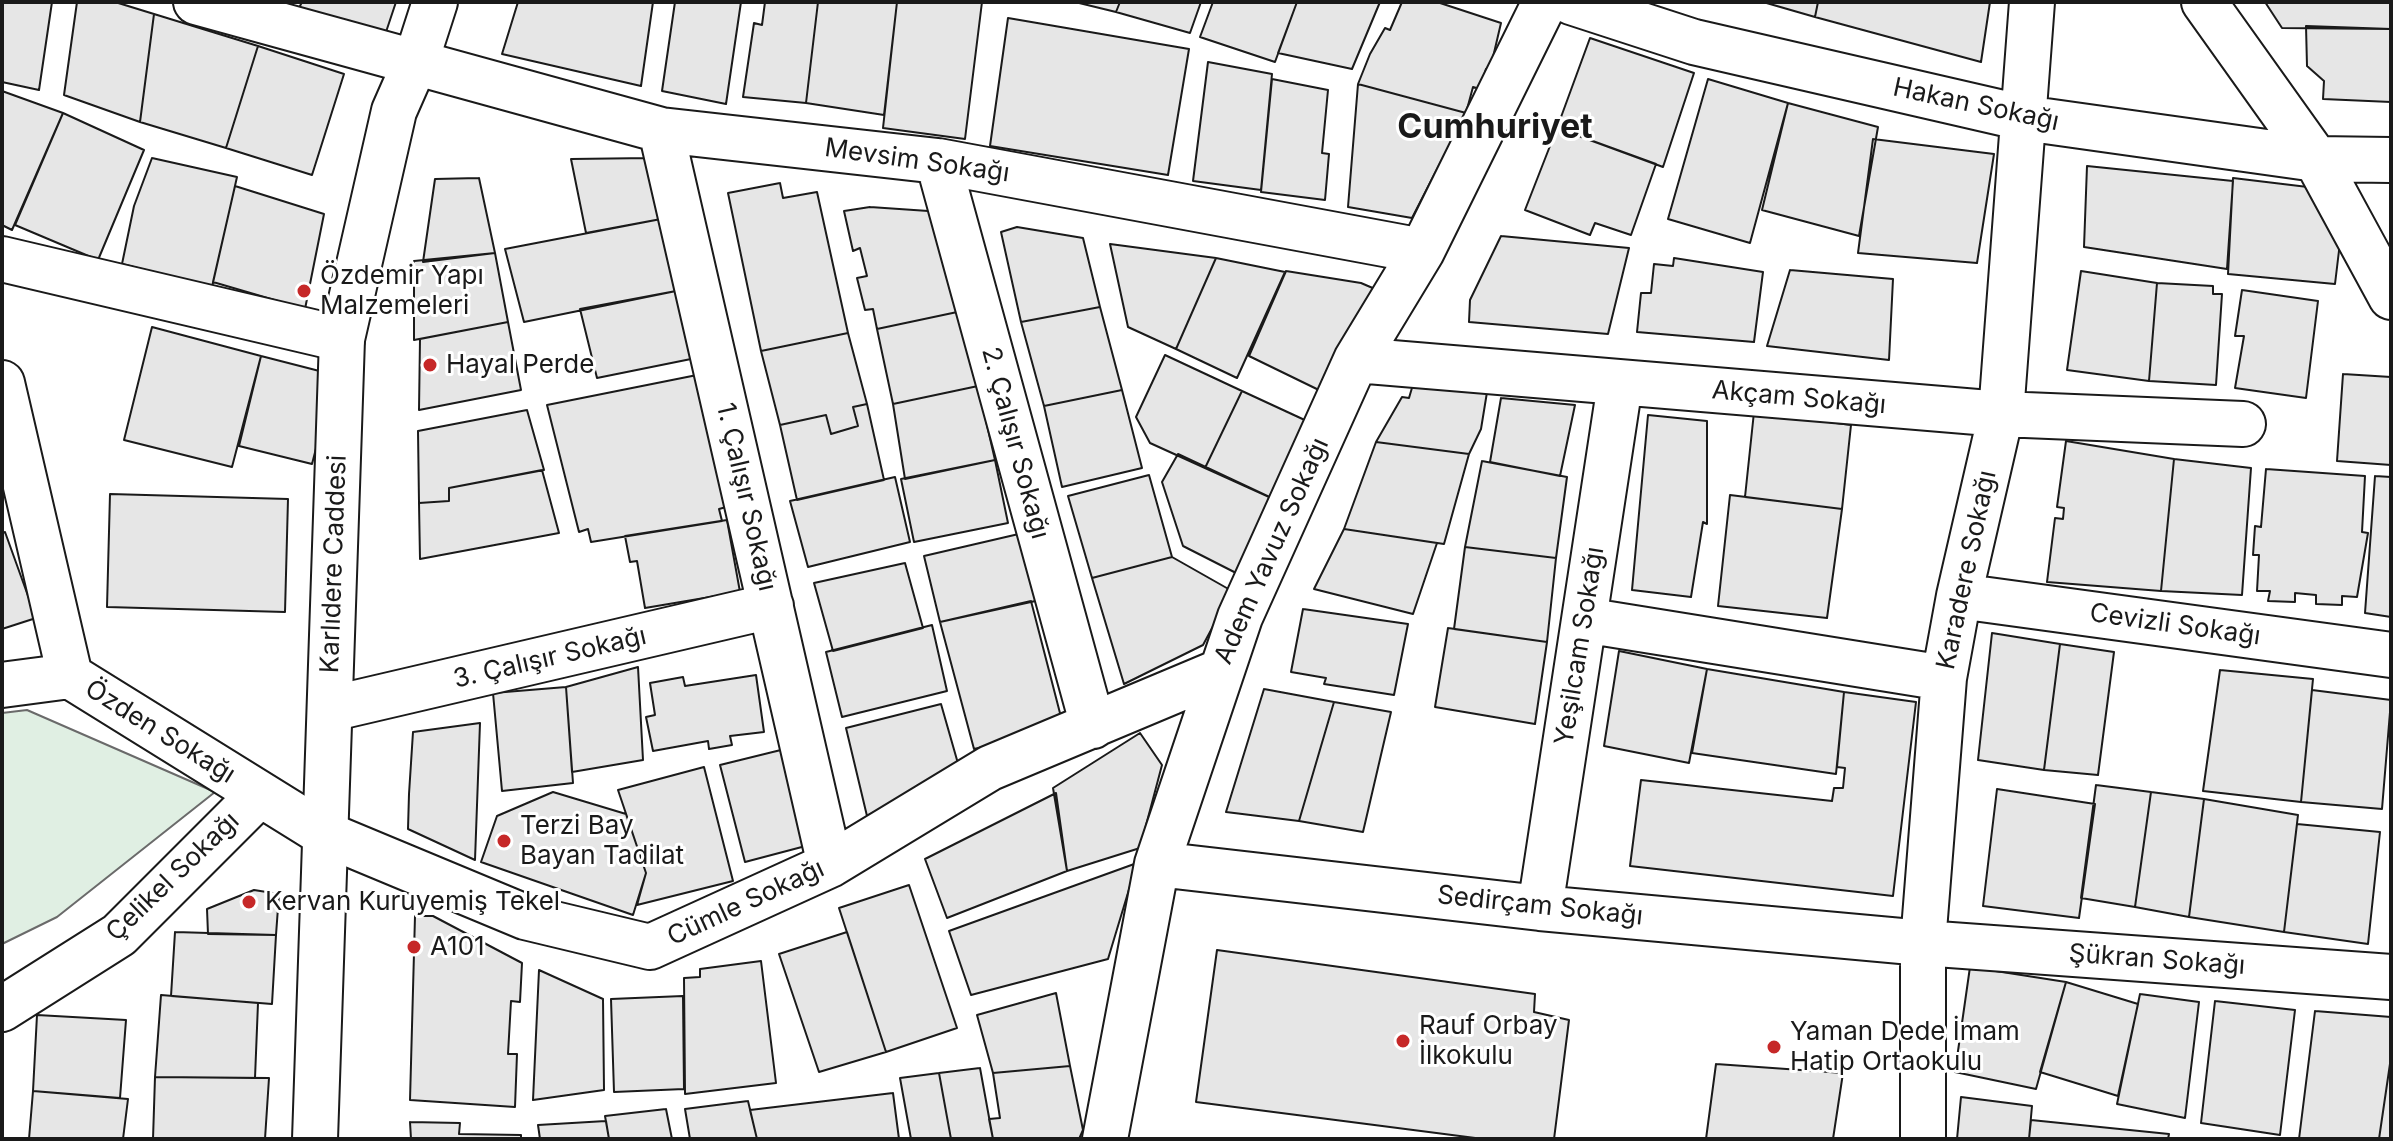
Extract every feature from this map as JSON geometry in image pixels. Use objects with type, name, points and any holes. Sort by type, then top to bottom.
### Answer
[{"type":"street","name":"Mevsim Sokağı","points":[[196,2],[661,130],[938,161],[1422,251]]},
{"type":"street","name":"Karlıdere Caddesi","points":[[315,1139],[342,339],[394,111],[416,61],[435,2]]},
{"type":"street","name":"Adem Yavuz Sokağı","points":[[1105,1139],[1157,864],[1219,672],[1356,360],[1422,251],[1545,2]]},
{"type":"street","name":"Hakan Sokağı","points":[[1571,2],[1694,42],[2024,118],[2316,159],[2391,160]]},
{"type":"street","name":"Karadere Sokağı","points":[[1923,1139],[1923,943],[1944,678],[1959,596],[2001,414],[2032,2]]},
{"type":"street","points":[[2204,2],[2316,159],[2391,297]]},
{"type":"street","name":"1. Çalışır Sokağı","points":[[661,130],[830,865]]},
{"type":"street","name":"2. Çalışır Sokağı","points":[[938,161],[1093,726]]},
{"type":"street","points":[[2,259],[342,339]]},
{"type":"street","name":"Akçam Sokağı","points":[[1356,360],[2001,414],[2243,424]]},
{"type":"street","name":"Özden Sokağı","points":[[2,383],[70,676],[260,794]]},
{"type":"street","name":"Yeşilcam Sokağı","points":[[1540,908],[1620,384]]},
{"type":"street","name":"Cevizli Sokağı","points":[[1959,596],[2391,655]]},
{"type":"street","name":"3. Çalışır Sokağı","points":[[330,709],[771,606]]},
{"type":"street","points":[[1584,620],[1944,678]]},
{"type":"street","name":"Cümle Sokağı","points":[[260,794],[323,833],[525,917],[650,947],[830,865],[990,768],[1219,672]]},
{"type":"street","points":[[2,685],[70,676]]},
{"type":"street","name":"Çelikel Sokağı","points":[[2,1009],[119,935],[260,794]]},
{"type":"street","name":"Sedirçam Sokağı","points":[[1157,864],[1540,908],[1923,943]]},
{"type":"street","name":"Şükran Sokağı","points":[[1923,943],[2391,977]]},
{"type":"green space","points":[[27,710],[215,792],[57,917],[2,944],[2,713]]},
{"type":"building","points":[[2,2],[52,2],[39,90],[2,82]]},
{"type":"building","points":[[77,2],[115,2],[154,14],[140,122],[64,95]]},
{"type":"building","points":[[302,2],[396,2],[384,38],[299,8]]},
{"type":"building","points":[[518,2],[653,2],[641,86],[502,54]]},
{"type":"building","points":[[675,2],[741,2],[726,104],[662,91]]},
{"type":"building","points":[[765,2],[818,2],[806,103],[743,97],[754,23],[762,25]]},
{"type":"building","points":[[818,2],[897,2],[884,115],[806,103]]},
{"type":"building","points":[[897,2],[982,2],[965,139],[883,128]]},
{"type":"building","points":[[1075,2],[1120,2],[1116,12]]},
{"type":"building","points":[[1120,2],[1201,2],[1190,33],[1116,12]]},
{"type":"building","points":[[1213,2],[1297,2],[1275,62],[1200,37]]},
{"type":"building","points":[[1297,2],[1380,2],[1352,69],[1278,53]]},
{"type":"building","points":[[1402,2],[1437,2],[1501,23],[1490,70],[1486,69],[1480,89],[1473,87],[1466,113],[1358,84],[1370,54],[1385,28],[1390,30]]},
{"type":"building","points":[[1763,2],[1818,2],[1815,17]]},
{"type":"building","points":[[1818,2],[1990,2],[1981,62],[1815,17]]},
{"type":"building","points":[[2265,2],[2391,2],[2391,29],[2282,28]]},
{"type":"building","points":[[154,14],[258,46],[226,148],[140,122]]},
{"type":"building","points":[[1008,18],[1189,49],[1168,175],[990,146]]},
{"type":"building","points":[[2306,26],[2391,29],[2391,102],[2323,99],[2324,81],[2307,66]]},
{"type":"building","points":[[1590,38],[1694,73],[1663,167],[1557,128]]},
{"type":"building","points":[[258,46],[344,74],[312,175],[226,148]]},
{"type":"building","points":[[1208,62],[1272,74],[1261,190],[1193,181]]},
{"type":"building","points":[[1272,79],[1328,90],[1322,153],[1329,154],[1325,200],[1261,192]]},
{"type":"building","points":[[1708,79],[1788,103],[1750,243],[1668,219]]},
{"type":"building","points":[[1358,84],[1466,113],[1412,218],[1348,207]]},
{"type":"building","points":[[2,91],[63,113],[12,230],[2,225]]},
{"type":"building","points":[[1788,103],[1878,127],[1859,236],[1762,210]]},
{"type":"building","points":[[63,113],[144,150],[98,260],[15,225]]},
{"type":"building","points":[[1557,128],[1656,164],[1631,235],[1595,223],[1590,235],[1525,210]]},
{"type":"building","points":[[1873,139],[1994,154],[1977,263],[1858,253]]},
{"type":"building","points":[[152,158],[237,177],[212,287],[122,264],[134,206]]},
{"type":"building","points":[[651,158],[661,219],[586,233],[571,159]]},
{"type":"building","points":[[2087,166],[2233,181],[2227,269],[2084,247]]},
{"type":"building","points":[[479,178],[495,253],[423,262],[435,179]]},
{"type":"building","points":[[2233,178],[2316,188],[2324,201],[2321,216],[2334,218],[2331,233],[2341,234],[2335,284],[2228,274]]},
{"type":"building","points":[[780,183],[783,198],[817,192],[848,333],[761,351],[728,193]]},
{"type":"building","points":[[235,186],[324,214],[305,309],[213,282]]},
{"type":"building","points":[[870,207],[943,212],[962,311],[877,329],[873,309],[865,310],[857,278],[867,276],[860,248],[853,251],[844,211]]},
{"type":"building","points":[[661,219],[676,291],[524,322],[505,249]]},
{"type":"building","points":[[1017,227],[1083,238],[1100,307],[1021,322],[1001,232]]},
{"type":"building","points":[[1501,236],[1629,248],[1608,334],[1469,322],[1470,300]]},
{"type":"building","points":[[1110,244],[1216,258],[1176,349],[1128,327]]},
{"type":"building","points":[[495,253],[508,322],[414,340],[414,261]]},
{"type":"building","points":[[1216,258],[1285,272],[1237,378],[1176,349]]},
{"type":"building","points":[[1674,258],[1763,272],[1754,342],[1637,332],[1641,293],[1651,293],[1654,264],[1673,266]]},
{"type":"building","points":[[1790,270],[1893,279],[1889,360],[1767,346]]},
{"type":"building","points":[[1286,271],[1361,283],[1382,292],[1325,393],[1249,356]]},
{"type":"building","points":[[2081,271],[2157,283],[2149,381],[2067,370]]},
{"type":"building","points":[[2157,283],[2213,286],[2213,294],[2222,294],[2216,385],[2149,381]]},
{"type":"building","points":[[2242,290],[2318,301],[2306,398],[2235,388],[2244,336],[2235,336]]},
{"type":"building","points":[[676,291],[691,359],[597,378],[580,309]]},
{"type":"building","points":[[1100,307],[1122,390],[1044,406],[1021,322]]},
{"type":"building","points":[[962,311],[978,386],[893,404],[877,329]]},
{"type":"building","points":[[508,322],[521,390],[419,410],[420,339]]},
{"type":"building","points":[[152,327],[261,356],[232,467],[124,440]]},
{"type":"building","points":[[848,333],[867,404],[853,407],[858,426],[831,434],[826,415],[780,425],[761,351]]},
{"type":"building","points":[[1165,355],[1242,391],[1205,468],[1150,443],[1136,417]]},
{"type":"building","points":[[261,356],[335,375],[312,464],[239,446]]},
{"type":"building","points":[[2343,374],[2391,377],[2391,465],[2337,461]]},
{"type":"building","points":[[697,375],[730,506],[719,509],[722,521],[591,542],[588,529],[579,532],[547,405]]},
{"type":"building","points":[[1414,381],[1488,386],[1481,429],[1469,454],[1376,442],[1402,397],[1409,398]]},
{"type":"building","points":[[978,386],[995,460],[905,479],[893,404]]},
{"type":"building","points":[[1122,390],[1142,468],[1062,487],[1044,406]]},
{"type":"building","points":[[1242,391],[1322,428],[1278,501],[1205,468]]},
{"type":"building","points":[[1501,398],[1575,405],[1560,476],[1490,462]]},
{"type":"building","points":[[867,404],[884,480],[797,500],[780,425],[826,415],[831,434],[858,426],[853,407]]},
{"type":"building","points":[[527,410],[544,470],[449,488],[449,501],[419,503],[418,431]]},
{"type":"building","points":[[1754,412],[1851,425],[1842,509],[1745,497]]},
{"type":"building","points":[[1648,415],[1707,421],[1707,524],[1703,522],[1691,597],[1632,590]]},
{"type":"building","points":[[2066,441],[2174,459],[2161,591],[2047,582],[2055,518],[2063,519],[2064,508],[2057,507]]},
{"type":"building","points":[[1376,442],[1469,454],[1444,544],[1344,529]]},
{"type":"building","points":[[1178,454],[1278,501],[1242,576],[1183,546],[1162,482]]},
{"type":"building","points":[[2174,459],[2251,468],[2242,595],[2161,591]]},
{"type":"building","points":[[995,460],[1008,523],[914,542],[901,479]]},
{"type":"building","points":[[1482,461],[1567,477],[1556,558],[1465,547]]},
{"type":"building","points":[[2266,469],[2365,476],[2362,532],[2368,533],[2357,597],[2342,596],[2342,605],[2316,604],[2316,595],[2295,593],[2295,602],[2268,601],[2270,591],[2257,591],[2259,555],[2253,555],[2255,526],[2261,527]]},
{"type":"building","points":[[542,470],[559,533],[420,559],[419,503],[449,501],[449,488]]},
{"type":"building","points":[[1149,475],[1172,557],[1092,578],[1068,496]]},
{"type":"building","points":[[2375,476],[2391,477],[2391,617],[2365,613]]},
{"type":"building","points":[[895,477],[910,542],[808,567],[790,501]]},
{"type":"building","points":[[110,494],[288,499],[285,612],[107,607]]},
{"type":"building","points":[[1730,495],[1842,509],[1827,618],[1718,606]]},
{"type":"building","points":[[727,520],[740,592],[645,608],[637,561],[630,562],[625,536]]},
{"type":"building","points":[[1344,529],[1437,543],[1413,614],[1314,589]]},
{"type":"building","points":[[5,532],[36,618],[2,629],[2,533]]},
{"type":"building","points":[[1023,533],[1040,600],[940,622],[924,556]]},
{"type":"building","points":[[1465,547],[1556,558],[1547,642],[1454,629]]},
{"type":"building","points":[[1172,557],[1232,591],[1203,645],[1124,684],[1092,578]]},
{"type":"building","points":[[905,563],[923,628],[833,651],[814,583]]},
{"type":"building","points":[[1031,601],[1061,717],[1017,739],[974,749],[940,622]]},
{"type":"building","points":[[1303,609],[1408,624],[1394,695],[1324,684],[1326,678],[1291,672]]},
{"type":"building","points":[[932,625],[947,691],[842,717],[826,652]]},
{"type":"building","points":[[1448,628],[1547,642],[1535,724],[1435,707]]},
{"type":"building","points":[[1992,633],[2060,644],[2044,770],[1978,760]]},
{"type":"building","points":[[2060,644],[2114,652],[2098,775],[2044,770]]},
{"type":"building","points":[[1619,651],[1707,669],[1689,763],[1604,746]]},
{"type":"building","points":[[638,667],[643,760],[572,772],[566,687]]},
{"type":"building","points":[[1707,669],[1844,692],[1836,774],[1692,753]]},
{"type":"building","points":[[2220,670],[2313,679],[2301,802],[2203,791]]},
{"type":"building","points":[[756,675],[764,732],[730,736],[732,745],[709,749],[708,741],[653,751],[646,717],[655,715],[650,683],[683,677],[685,686]]},
{"type":"building","points":[[566,687],[573,783],[502,791],[493,693]]},
{"type":"building","points":[[1264,689],[1334,702],[1299,821],[1226,812]]},
{"type":"building","points":[[2312,690],[2391,700],[2382,809],[2301,802]]},
{"type":"building","points":[[1844,692],[1916,702],[1893,896],[1630,866],[1641,780],[1832,801],[1834,788],[1843,788],[1845,768],[1837,767]]},
{"type":"building","points":[[1334,702],[1391,712],[1363,832],[1299,821]]},
{"type":"building","points":[[941,704],[959,767],[867,816],[846,728]]},
{"type":"building","points":[[480,723],[475,860],[408,829],[409,794],[413,732]]},
{"type":"building","points":[[1140,733],[1162,765],[1140,848],[1067,871],[1053,788]]},
{"type":"building","points":[[793,747],[817,843],[745,862],[720,765]]},
{"type":"building","points":[[704,767],[733,881],[637,905],[646,873],[618,790]]},
{"type":"building","points":[[2096,785],[2151,792],[2135,907],[2081,898]]},
{"type":"building","points":[[1997,789],[2095,804],[2079,918],[1983,906]]},
{"type":"building","points":[[553,792],[626,814],[646,873],[633,915],[481,862],[497,816]]},
{"type":"building","points":[[2151,792],[2204,799],[2189,917],[2135,907]]},
{"type":"building","points":[[1056,793],[1067,871],[947,918],[925,859]]},
{"type":"building","points":[[2204,799],[2298,815],[2284,932],[2189,917]]},
{"type":"building","points":[[2297,824],[2380,832],[2368,944],[2284,932]]},
{"type":"building","points":[[1137,863],[1108,959],[971,995],[949,931]]},
{"type":"building","points":[[909,885],[957,1028],[886,1052],[839,908]]},
{"type":"building","points":[[254,890],[279,894],[276,935],[208,934],[207,909]]},
{"type":"building","points":[[415,916],[433,916],[522,963],[520,1002],[511,1001],[508,1054],[517,1054],[515,1107],[410,1100]]},
{"type":"building","points":[[175,932],[276,935],[272,1004],[171,996]]},
{"type":"building","points":[[847,932],[886,1052],[819,1072],[779,954]]},
{"type":"building","points":[[1217,950],[1535,994],[1534,1012],[1569,1020],[1554,1139],[1483,1139],[1196,1102]]},
{"type":"building","points":[[761,961],[776,1083],[685,1094],[684,978],[700,977],[700,969]]},
{"type":"building","points":[[1970,967],[2066,982],[2036,1089],[1955,1072]]},
{"type":"building","points":[[539,970],[603,999],[604,1090],[533,1100]]},
{"type":"building","points":[[2066,982],[2138,1004],[2118,1096],[2040,1072]]},
{"type":"building","points":[[1056,993],[1070,1066],[993,1073],[977,1015]]},
{"type":"building","points":[[2140,994],[2199,1002],[2185,1118],[2117,1104]]},
{"type":"building","points":[[161,995],[258,1003],[255,1078],[155,1077]]},
{"type":"building","points":[[683,996],[684,1089],[614,1092],[611,999]]},
{"type":"building","points":[[2215,1001],[2295,1010],[2280,1135],[2201,1123]]},
{"type":"building","points":[[2315,1011],[2391,1017],[2391,1057],[2379,1139],[2299,1139]]},
{"type":"building","points":[[37,1015],[126,1020],[120,1098],[33,1091]]},
{"type":"building","points":[[2391,1057],[2391,1139],[2379,1139]]},
{"type":"building","points":[[1716,1064],[1843,1073],[1833,1139],[1706,1139]]},
{"type":"building","points":[[1070,1066],[1083,1130],[1079,1139],[993,1139],[989,1119],[1000,1118],[993,1073]]},
{"type":"building","points":[[980,1068],[993,1139],[951,1139],[939,1073]]},
{"type":"building","points":[[939,1073],[951,1139],[911,1139],[900,1078]]},
{"type":"building","points":[[155,1077],[269,1078],[265,1139],[153,1139]]},
{"type":"building","points":[[33,1091],[128,1099],[123,1139],[29,1139]]},
{"type":"building","points":[[893,1093],[899,1139],[757,1139],[750,1110]]},
{"type":"building","points":[[1961,1097],[2032,1106],[2029,1139],[1957,1139]]},
{"type":"building","points":[[748,1101],[757,1139],[690,1139],[685,1109]]},
{"type":"building","points":[[666,1109],[672,1139],[609,1139],[605,1116]]},
{"type":"building","points":[[2031,1120],[2169,1134],[2168,1139],[2029,1139]]},
{"type":"building","points":[[606,1121],[609,1139],[540,1139],[538,1125]]},
{"type":"building","points":[[410,1122],[460,1123],[459,1134],[521,1135],[521,1139],[411,1139]]},
{"type":"place","name":"Özdemir Yapı Malzemeleri","points":[[304,291]]},
{"type":"place","name":"Hayal Perde","points":[[430,365]]},
{"type":"place","name":"Terzi Bay Bayan Tadilat","points":[[504,841]]},
{"type":"place","name":"Kervan Kuruyemiş Tekel","points":[[249,902]]},
{"type":"place","name":"A101","points":[[414,947]]},
{"type":"place","name":"Rauf Orbay İlkokulu","points":[[1403,1041]]},
{"type":"place","name":"Yaman Dede İmam Hatip Ortaokulu","points":[[1774,1047]]},
{"type":"district","name":"Cumhuriyet","points":[[1495,128]]}]
